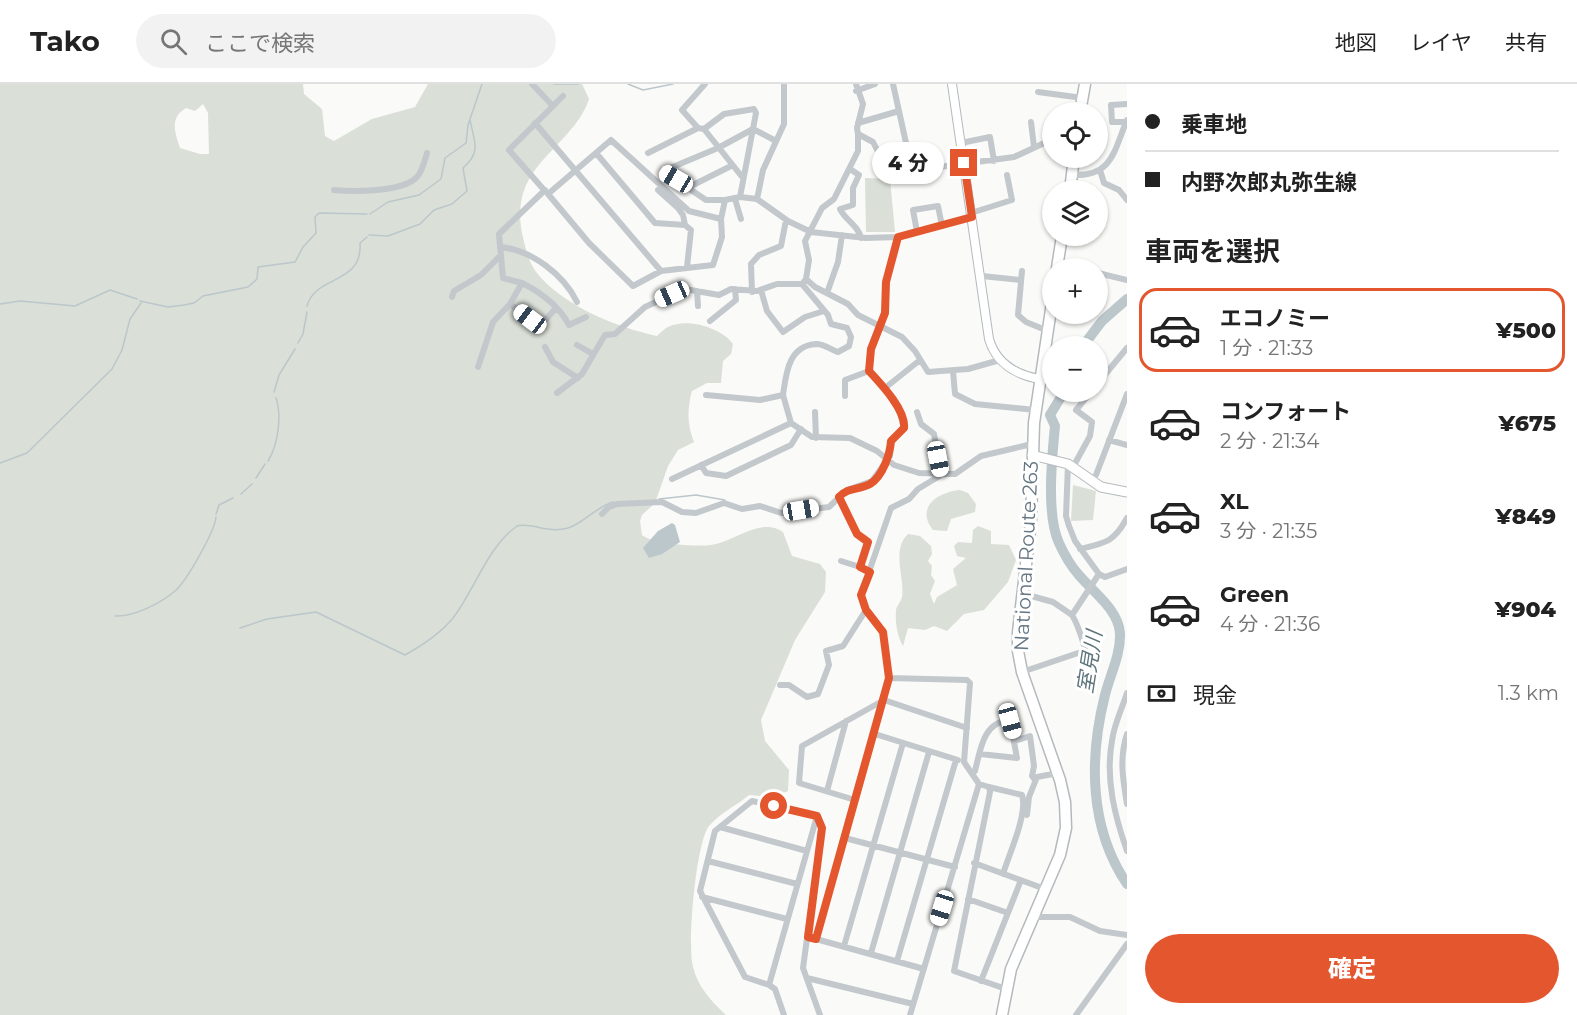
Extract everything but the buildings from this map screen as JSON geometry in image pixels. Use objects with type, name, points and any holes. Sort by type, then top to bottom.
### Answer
[{"type":"highway","points":[[1082,102],[1085,84]]},
{"type":"highway","points":[[1071,180],[1073,168]]},
{"type":"highway","name":"National Route 263","points":[[1002,1015],[1011,969],[1060,855],[1066,828],[1065,802],[1058,773],[1022,672],[1018,632],[1031,522],[1035,410],[1049,324]]},
{"type":"main road","points":[[952,84],[982,276],[989,339],[1000,360],[1024,376],[1040,380]]},
{"type":"main road","points":[[1032,449],[1070,465],[1101,487],[1127,492]]},
{"type":"street","points":[[532,84],[553,106]]},
{"type":"street","points":[[705,84],[682,110],[701,128],[743,178]]},
{"type":"street","points":[[757,199],[763,170],[784,124],[784,84]]},
{"type":"street","points":[[875,84],[856,87],[863,104],[858,123],[858,151],[834,199],[822,208],[805,241],[809,260],[804,272],[804,281],[831,324],[850,330],[849,346],[838,352],[817,344],[802,348],[787,365],[783,395],[792,423],[816,438],[850,438],[877,451],[901,468],[941,475],[961,472],[981,456],[1032,449]]},
{"type":"street","points":[[892,84],[914,179]]},
{"type":"street","points":[[1038,84],[1038,94],[1083,98]]},
{"type":"street","points":[[563,96],[509,150],[589,243],[633,285],[661,271],[708,267],[717,261],[722,237],[721,219],[725,200]]},
{"type":"street","points":[[1072,175],[1090,174],[1109,164],[1125,134],[1126,121],[1112,122],[1111,105],[1127,104]]},
{"type":"street","points":[[648,153],[701,128],[724,114],[754,109],[756,112],[753,129],[738,198],[741,219]]},
{"type":"street","points":[[858,123],[898,111]]},
{"type":"street","points":[[1031,122],[1034,147]]},
{"type":"street","points":[[535,123],[661,271]]},
{"type":"street","points":[[753,129],[776,141]]},
{"type":"street","points":[[753,129],[717,148],[663,171],[706,200],[757,199],[786,220],[811,232],[861,238],[898,237],[942,226],[1012,200],[1007,175]]},
{"type":"street","points":[[858,134],[873,142],[888,173],[914,179],[932,168],[1014,157],[1042,144]]},
{"type":"street","points":[[961,142],[990,136],[994,161]]},
{"type":"street","points":[[586,317],[569,325],[556,308],[522,283],[503,278],[499,234],[546,192],[611,140],[689,211],[721,219]]},
{"type":"street","points":[[334,190],[372,191],[411,181],[417,178],[427,153]]},
{"type":"street","points":[[596,153],[655,223],[685,225],[691,230],[687,267]]},
{"type":"street","points":[[689,188],[731,166]]},
{"type":"street","points":[[850,169],[859,175],[853,188],[853,205],[840,209],[844,217],[851,221],[861,238]]},
{"type":"street","points":[[1100,170],[1104,183],[1126,196]]},
{"type":"street","points":[[658,190],[678,208],[683,215],[685,225]]},
{"type":"street","points":[[917,232],[914,210],[938,206],[942,226]]},
{"type":"street","points":[[752,292],[751,264],[759,255],[782,246],[786,220]]},
{"type":"street","points":[[827,293],[838,262],[842,235]]},
{"type":"street","points":[[602,514],[602,511],[617,504],[662,502],[688,513],[704,512],[724,503],[742,509],[760,506],[781,513],[829,507],[847,490],[870,484],[887,460],[891,441],[904,428],[904,423],[885,388],[869,371],[869,356],[885,313],[886,282],[898,237]]},
{"type":"street","points":[[500,247],[519,252],[560,277],[570,287],[577,302]]},
{"type":"street","points":[[452,297],[454,291],[481,274],[501,255]]},
{"type":"street","points":[[1022,271],[1018,315],[1026,322],[1048,331]]},
{"type":"street","points":[[1108,275],[1127,279]]},
{"type":"street","points":[[982,276],[1022,280]]},
{"type":"street","points":[[557,393],[578,378],[590,364],[593,354],[605,335],[615,334],[645,307],[685,289],[718,296],[735,289],[752,292],[777,284],[804,281],[879,327],[892,330],[902,337],[928,372],[953,371],[1000,360]]},
{"type":"street","points":[[478,367],[493,322],[510,304],[522,283]]},
{"type":"street","points":[[710,321],[736,300],[735,289]]},
{"type":"street","points":[[762,290],[767,311],[783,332],[805,317],[824,311]]},
{"type":"street","points":[[697,291],[698,306]]},
{"type":"street","points":[[510,304],[541,325],[556,308]]},
{"type":"street","points":[[577,345],[593,354]]},
{"type":"street","points":[[545,347],[553,362],[578,378]]},
{"type":"street","points":[[1108,371],[1127,348]]},
{"type":"street","points":[[885,388],[920,360]]},
{"type":"street","points":[[845,396],[845,380],[869,371]]},
{"type":"street","points":[[953,371],[955,394],[975,404],[1035,410]]},
{"type":"street","points":[[1091,480],[1096,475],[1127,394]]},
{"type":"street","points":[[706,396],[760,400],[783,395]]},
{"type":"street","points":[[1083,402],[1076,410],[1092,422],[1090,436],[1070,465],[1066,516],[1080,549],[1099,574],[1105,577],[1127,569]]},
{"type":"street","points":[[815,412],[816,438]]},
{"type":"street","points":[[917,412],[921,424],[934,434],[941,475]]},
{"type":"street","points":[[672,479],[792,423]]},
{"type":"street","points":[[701,465],[705,473],[726,476],[791,446],[801,429]]},
{"type":"street","points":[[1109,440],[1127,445]]},
{"type":"street","points":[[816,939],[889,678],[883,632],[866,610],[861,595],[891,508],[909,500],[918,489],[941,475]]},
{"type":"street","points":[[839,497],[857,534],[868,542],[860,567]]},
{"type":"street","points":[[1080,549],[1107,542],[1118,535],[1127,518]]},
{"type":"street","points":[[841,561],[870,572]]},
{"type":"street","points":[[1072,615],[1099,574]]},
{"type":"street","points":[[1024,594],[1053,602],[1072,615],[1079,626],[1084,651],[1092,668]]},
{"type":"street","points":[[780,685],[789,685],[807,697],[818,694],[829,665],[826,651],[843,646],[866,610]]},
{"type":"street","points":[[1022,672],[1084,651]]},
{"type":"street","points":[[889,678],[967,680],[970,683],[964,762]]},
{"type":"street","points":[[1127,693],[1117,719],[1110,764],[1115,809],[1127,851]]},
{"type":"street","points":[[855,800],[798,783],[802,746],[884,700],[967,728]]},
{"type":"street","points":[[827,791],[846,721]]},
{"type":"street","points":[[972,773],[975,771],[984,737],[992,727],[1004,721],[1010,721],[1017,758],[980,754]]},
{"type":"street","points":[[875,734],[964,762],[978,784],[910,1015]]},
{"type":"street","points":[[1127,734],[1122,752],[1127,800]]},
{"type":"street","points":[[1015,741],[1030,736],[1034,766],[1032,776],[1035,780]]},
{"type":"street","points":[[844,946],[903,743]]},
{"type":"street","points":[[871,953],[929,752]]},
{"type":"street","points":[[897,961],[956,760]]},
{"type":"street","points":[[1027,815],[1029,797],[1037,777],[1058,773]]},
{"type":"street","points":[[978,784],[1022,795],[1024,800],[1022,816],[1003,874]]},
{"type":"street","points":[[989,787],[954,971],[1006,989]]},
{"type":"street","points":[[784,1015],[775,988],[745,977],[700,891],[715,831],[752,801],[817,816]]},
{"type":"street","points":[[769,985],[817,816]]},
{"type":"street","points":[[817,816],[822,828],[803,968],[820,1015]]},
{"type":"street","points":[[720,827],[807,851]]},
{"type":"street","points":[[845,837],[955,867]]},
{"type":"street","points":[[708,861],[797,884]]},
{"type":"street","points":[[974,864],[1045,889]]},
{"type":"street","points":[[981,981],[1021,880]]},
{"type":"street","points":[[702,897],[787,919]]},
{"type":"street","points":[[968,899],[1008,913]]},
{"type":"street","points":[[1034,917],[1071,916],[1100,931],[1127,935]]},
{"type":"street","points":[[808,937],[924,969]]},
{"type":"street","points":[[1076,1015],[1127,944]]},
{"type":"street","points":[[807,978],[913,1004]]},
{"type":"shaded area","points":[[0,84],[303,84],[304,94],[322,109],[325,136],[334,141],[372,119],[415,107],[428,84],[582,84],[589,99],[584,110],[571,130],[538,166],[522,196],[520,211],[522,233],[533,268],[547,284],[575,305],[608,321],[657,336],[676,324],[694,324],[721,333],[733,344],[731,354],[723,361],[721,383],[707,383],[692,391],[688,417],[694,442],[678,450],[668,466],[655,503],[642,515],[640,521],[642,535],[665,543],[704,546],[720,543],[756,529],[774,528],[783,532],[792,556],[820,564],[826,572],[825,592],[795,640],[761,720],[765,741],[789,770],[788,791],[773,797],[749,795],[709,826],[700,852],[692,917],[691,956],[698,981],[726,1015],[0,1015]],"holes":[[[203,104],[208,113],[209,154],[200,154],[180,148],[176,137],[177,116],[186,108],[195,111]]]},
{"type":"shaded area","points":[[865,178],[890,179],[895,232],[866,232]]},
{"type":"shaded area","points":[[1073,485],[1096,491],[1093,520],[1071,521]]},
{"type":"shaded area","points":[[960,490],[968,493],[976,504],[975,512],[951,519],[947,531],[933,530],[928,522],[927,514],[932,502],[944,494]]},
{"type":"shaded area","points":[[672,523],[675,525],[680,542],[662,554],[649,558],[643,548],[658,531]]},
{"type":"shaded area","points":[[978,526],[991,531],[991,544],[1009,545],[1016,560],[1008,582],[984,610],[964,614],[947,631],[934,626],[925,630],[908,628],[903,646],[896,624],[896,614],[902,597],[899,556],[903,541],[908,534],[920,536],[931,546],[932,554],[928,561],[932,566],[931,575],[935,581],[930,594],[934,604],[937,597],[957,585],[953,569],[966,558],[957,556],[954,546],[958,542],[972,543],[973,530]]},
{"type":"waterway","points":[[370,214],[388,202],[419,195],[441,179],[445,158],[466,143],[468,125],[482,84]]},
{"type":"waterway","points":[[554,84],[578,84]]},
{"type":"waterway","points":[[628,84],[643,90],[673,84]]},
{"type":"waterway","points":[[369,235],[388,236],[420,224],[434,210],[452,204],[467,191],[463,168],[473,157],[475,151],[470,120]]},
{"type":"waterway","points":[[140,301],[168,307],[184,305],[194,303],[203,296],[248,287],[257,279],[258,267],[295,262],[303,247],[316,233],[315,217],[319,213],[367,214]]},
{"type":"waterway","points":[[307,306],[319,289],[347,273],[354,266],[359,256],[360,243],[367,237]]},
{"type":"waterway","points":[[0,304],[20,301],[75,306],[110,290],[137,299]]},
{"type":"waterway","name":"室見川","points":[[1091,336],[1102,321],[1127,299]]},
{"type":"waterway","points":[[0,463],[27,453],[112,369],[122,350],[130,319],[141,303]]},
{"type":"waterway","points":[[298,343],[303,334],[307,312]]},
{"type":"waterway","points":[[274,392],[279,375],[295,349]]},
{"type":"waterway","points":[[268,461],[278,430],[279,413],[276,398]]},
{"type":"waterway","name":"室見川","points":[[1058,402],[1050,415],[1055,426],[1051,486],[1055,531],[1068,560],[1115,616],[1120,633],[1119,649],[1100,719],[1095,768],[1099,816],[1105,840],[1127,884]]},
{"type":"waterway","points":[[256,478],[265,464]]},
{"type":"waterway","points":[[241,494],[252,484]]},
{"type":"waterway","points":[[659,499],[696,495],[725,500]]},
{"type":"waterway","points":[[216,514],[219,505],[233,498]]},
{"type":"waterway","points":[[517,526],[528,525],[553,530],[568,528],[613,502]]},
{"type":"waterway","points":[[115,616],[147,608],[175,591],[199,556],[211,533],[216,517]]},
{"type":"waterway","points":[[240,628],[267,619],[316,612],[405,655],[431,639],[453,618],[497,546],[516,527]]},
{"type":"route","points":[[774,806],[817,816],[820,820],[822,828],[808,937],[816,939],[889,678],[883,632],[866,610],[861,595],[870,572],[860,567],[868,542],[857,534],[839,497],[847,490],[870,484],[890,456],[891,441],[904,428],[899,410],[885,388],[869,371],[869,356],[885,313],[886,282],[898,237],[972,217],[964,163]]}]
